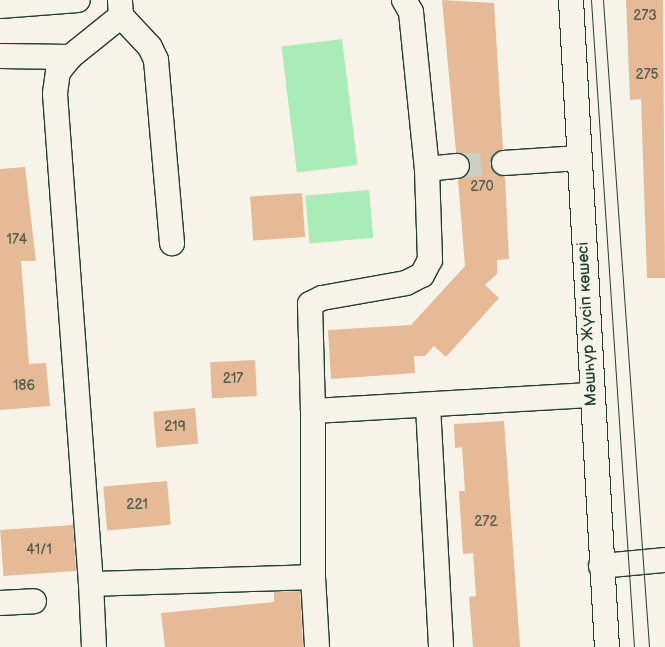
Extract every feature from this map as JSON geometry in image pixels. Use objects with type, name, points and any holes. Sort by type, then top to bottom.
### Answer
[{"type":"street","points":[[0,6],[78,0]]},
{"type":"street","points":[[317,647],[313,577],[313,411],[310,304],[322,298],[406,283],[422,275],[430,260],[427,169],[411,12],[404,0]]},
{"type":"street","name":"Мәшһүр Жүсіп көшесі","points":[[570,0],[591,395],[607,647]]},
{"type":"street","points":[[94,647],[92,584],[55,93],[58,72],[70,57],[121,8],[150,46],[156,60],[172,244]]},
{"type":"street","points":[[0,56],[70,57]]},
{"type":"street","points":[[504,163],[579,158]]},
{"type":"street","points":[[427,169],[457,166]]},
{"type":"street","points":[[313,411],[428,406],[591,395]]},
{"type":"street","points":[[428,406],[441,647]]},
{"type":"street","points":[[601,566],[665,560]]},
{"type":"street","points":[[92,584],[313,577]]},
{"type":"street","points":[[0,604],[34,601]]},
{"type":"green space","points":[[342,39],[357,165],[297,172],[281,46]]},
{"type":"green space","points":[[369,190],[373,238],[309,243],[305,196]]},
{"type":"building","points":[[442,0],[494,3],[503,149],[496,152],[490,163],[493,171],[505,177],[509,259],[497,260],[497,274],[485,285],[499,298],[446,357],[434,346],[425,356],[414,356],[415,373],[331,379],[328,330],[411,325],[465,266],[458,180],[465,177],[471,165],[468,158],[456,152]]},
{"type":"building","points":[[626,0],[663,0],[665,278],[647,278],[641,99],[630,100]]},
{"type":"building","points":[[25,167],[36,261],[21,261],[29,364],[46,363],[50,406],[0,410],[0,169]]},
{"type":"building","points":[[302,193],[305,237],[253,241],[250,197]]},
{"type":"building","points":[[255,360],[257,396],[212,398],[210,362]]},
{"type":"building","points":[[195,408],[198,444],[156,448],[153,412]]},
{"type":"building","points":[[504,421],[520,647],[473,647],[469,597],[476,596],[473,553],[463,554],[459,491],[465,491],[462,447],[455,448],[454,424]]},
{"type":"building","points":[[167,481],[171,525],[107,530],[103,487]]},
{"type":"building","points":[[73,525],[76,571],[3,576],[0,530]]},
{"type":"building","points":[[300,591],[303,647],[165,647],[161,613],[274,602],[274,592]]},
{"type":"tunnel","points":[[457,166],[504,163]]},
{"type":"tram line","points":[[591,0],[634,647]]},
{"type":"tram line","points":[[603,0],[649,647]]}]
